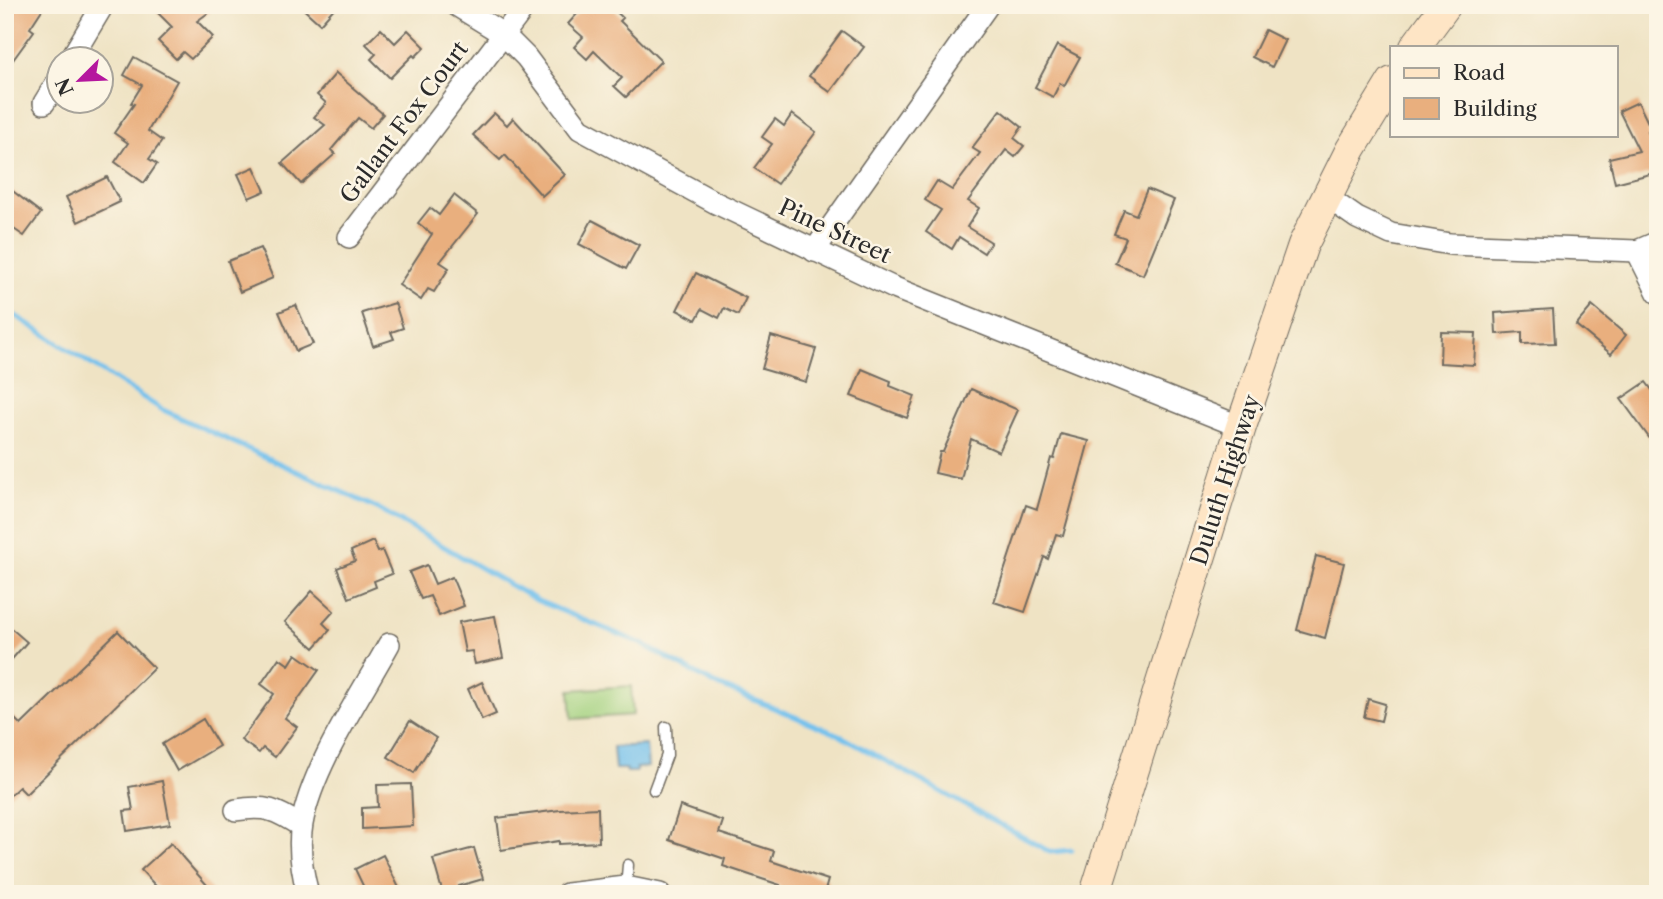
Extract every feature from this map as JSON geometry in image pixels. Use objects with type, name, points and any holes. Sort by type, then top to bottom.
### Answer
[{"type":"main road","points":[[1416,46],[1446,5]]},
{"type":"main road","name":"Duluth Highway","points":[[1095,894],[1241,427],[1303,245],[1351,149],[1390,85]]},
{"type":"street","points":[[78,46],[103,5]]},
{"type":"street","name":"Pine Street","points":[[456,5],[503,34],[526,57],[580,129],[716,203],[892,287],[1241,427]]},
{"type":"street","name":"Gallant Fox Court","points":[[349,237],[526,5]]},
{"type":"street","points":[[814,251],[988,5]]},
{"type":"street","points":[[1327,197],[1357,218],[1391,234],[1450,244],[1637,251],[1658,242]]},
{"type":"street","points":[[1637,251],[1658,293]]},
{"type":"street","points":[[308,894],[301,869],[301,826],[308,801],[325,760],[389,643]]},
{"type":"street","points":[[236,810],[258,807],[284,815],[301,826]]},
{"type":"street","points":[[567,894],[626,887],[660,894]]},
{"type":"lane","points":[[654,790],[667,755],[666,727]]},
{"type":"lane","points":[[626,887],[628,865]]},
{"type":"green space","points":[[631,686],[633,715],[572,719],[570,690]]},
{"type":"water","points":[[646,745],[648,767],[636,768],[636,772],[615,769],[613,747]]},
{"type":"building","points":[[16,5],[45,5],[30,28],[34,31],[5,71],[5,19]]},
{"type":"building","points":[[150,5],[219,5],[197,21],[213,37],[191,59],[183,52],[176,59],[158,41],[172,27]]},
{"type":"building","points":[[299,5],[337,5],[320,24]]},
{"type":"building","points":[[585,5],[609,5],[623,18],[620,21],[661,61],[626,97],[614,86],[622,78],[594,51],[587,59],[574,47],[583,37],[568,24]]},
{"type":"building","points":[[381,29],[395,43],[408,30],[425,47],[390,78],[371,59],[376,54],[366,44]]},
{"type":"building","points":[[1265,30],[1285,40],[1272,67],[1252,57]]},
{"type":"building","points":[[842,31],[864,47],[830,92],[809,76]]},
{"type":"building","points":[[1057,45],[1080,57],[1064,86],[1060,83],[1053,97],[1035,87]]},
{"type":"building","points":[[134,57],[177,81],[148,131],[162,141],[149,159],[157,164],[144,183],[115,162],[128,143],[114,133],[134,104],[131,103],[142,85],[124,75]]},
{"type":"building","points":[[336,73],[383,114],[371,128],[358,118],[331,150],[335,154],[301,184],[282,163],[325,125],[314,117],[326,103],[317,95]]},
{"type":"building","points":[[1638,102],[1651,129],[1648,131],[1658,170],[1658,184],[1655,185],[1650,174],[1615,183],[1609,158],[1639,151],[1619,111]]},
{"type":"building","points":[[1001,110],[1022,127],[1014,138],[1024,146],[1015,157],[1006,150],[968,201],[979,208],[967,227],[991,242],[984,253],[959,237],[952,249],[926,232],[941,210],[925,200],[937,181],[952,190],[980,153],[972,148]]},
{"type":"building","points":[[494,113],[507,125],[513,118],[565,175],[542,196],[505,155],[500,160],[473,135]]},
{"type":"building","points":[[792,114],[816,132],[777,184],[754,168],[772,144],[762,137],[775,119],[784,126]]},
{"type":"building","points":[[254,167],[265,191],[249,198],[238,174]]},
{"type":"building","points":[[107,177],[120,202],[78,222],[66,197]]},
{"type":"building","points":[[5,185],[41,213],[24,236],[5,223]]},
{"type":"building","points":[[1147,189],[1174,200],[1143,275],[1115,263],[1126,238],[1114,234],[1124,210],[1136,215]]},
{"type":"building","points":[[454,195],[478,214],[440,262],[449,268],[434,292],[428,289],[421,300],[399,285],[432,234],[418,223],[430,208],[439,215]]},
{"type":"building","points":[[592,220],[639,245],[626,269],[579,244]]},
{"type":"building","points":[[260,248],[273,278],[240,292],[228,261]]},
{"type":"building","points":[[696,273],[746,298],[738,315],[724,308],[719,318],[702,309],[696,320],[677,310]]},
{"type":"building","points":[[395,303],[403,328],[391,332],[394,339],[373,346],[362,313]]},
{"type":"building","points":[[296,305],[313,344],[296,351],[279,312]]},
{"type":"building","points":[[1592,306],[1626,335],[1611,354],[1576,325]]},
{"type":"building","points":[[1553,309],[1555,343],[1522,344],[1522,332],[1496,334],[1495,313]]},
{"type":"building","points":[[1441,332],[1476,333],[1474,365],[1440,363]]},
{"type":"building","points":[[771,336],[816,349],[806,382],[762,369]]},
{"type":"building","points":[[862,369],[891,381],[890,386],[915,396],[907,418],[851,396]]},
{"type":"building","points":[[1646,382],[1658,398],[1658,450],[1621,399]]},
{"type":"building","points":[[971,389],[1018,410],[999,452],[971,439],[961,479],[935,473],[940,452],[943,452]]},
{"type":"building","points":[[1061,434],[1089,441],[1063,536],[1056,534],[1048,559],[1044,557],[1025,612],[994,602],[1026,505],[1037,509],[1051,458],[1054,459]]},
{"type":"building","points":[[373,541],[378,552],[382,550],[392,574],[374,581],[376,587],[349,598],[337,568],[355,561],[351,551]]},
{"type":"building","points":[[1316,556],[1344,563],[1325,638],[1297,630]]},
{"type":"building","points":[[427,565],[435,584],[452,577],[464,606],[439,616],[430,596],[421,599],[409,572]]},
{"type":"building","points":[[312,591],[334,611],[323,623],[330,630],[314,648],[285,622]]},
{"type":"building","points":[[495,616],[503,658],[475,664],[472,651],[465,652],[459,622]]},
{"type":"building","points":[[5,623],[27,642],[5,667]]},
{"type":"building","points":[[118,631],[154,668],[26,794],[19,787],[5,800],[5,709],[21,725]]},
{"type":"building","points":[[296,654],[319,670],[285,718],[297,727],[275,757],[263,748],[259,753],[241,740],[274,694],[261,684],[279,658],[289,665]]},
{"type":"building","points":[[482,682],[496,714],[482,720],[468,689]]},
{"type":"building","points":[[1368,699],[1385,704],[1381,721],[1364,717]]},
{"type":"building","points":[[203,719],[219,746],[177,771],[162,744]]},
{"type":"building","points":[[410,721],[436,738],[414,773],[388,757]]},
{"type":"building","points":[[162,781],[170,824],[127,831],[124,811],[133,810],[129,787]]},
{"type":"building","points":[[411,784],[413,826],[362,829],[362,808],[378,807],[377,785]]},
{"type":"building","points":[[680,806],[723,821],[719,833],[774,851],[771,861],[828,880],[824,894],[777,894],[780,885],[723,866],[725,859],[669,840]]},
{"type":"building","points":[[598,808],[599,842],[559,844],[559,841],[501,850],[497,818]]},
{"type":"building","points":[[171,843],[215,894],[163,894],[141,870]]},
{"type":"building","points":[[474,848],[483,879],[459,886],[462,894],[443,894],[433,859]]},
{"type":"building","points":[[383,855],[402,894],[367,894],[355,869]]},
{"type":"waterway","points":[[5,309],[161,409],[379,509],[538,601],[640,643],[713,683],[837,734],[1050,852],[1072,850]]}]
